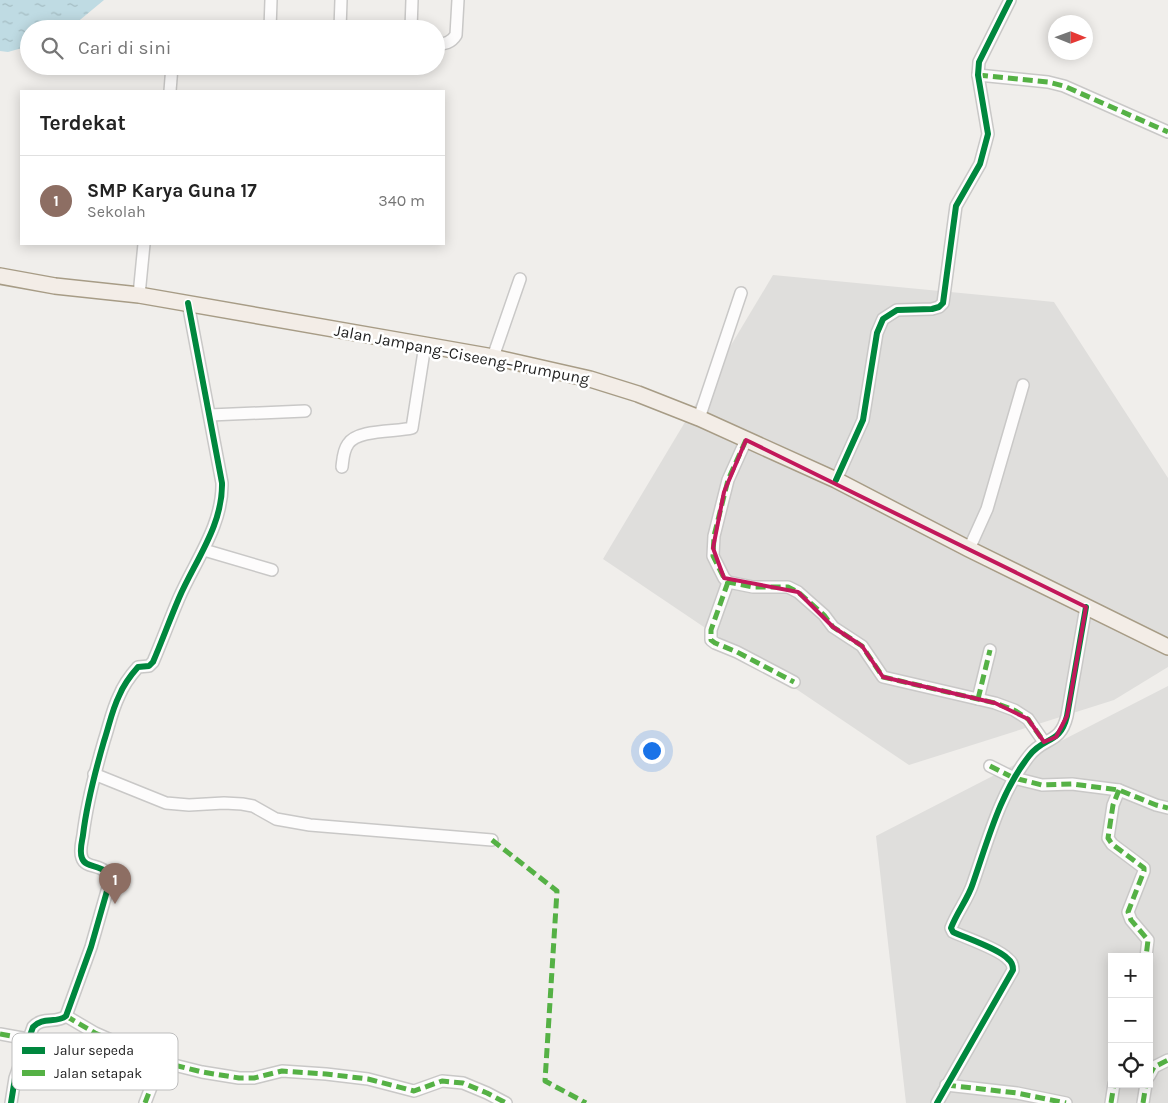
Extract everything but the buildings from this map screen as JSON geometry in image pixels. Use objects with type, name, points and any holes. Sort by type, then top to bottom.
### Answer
[{"type":"main road","name":"Jalan Jampang–Ciseeng–Prumpung","points":[[0,276],[55,286],[139,294],[188,302],[492,357],[590,379],[638,394],[699,418],[836,480],[969,549],[1168,647]]},
{"type":"street","points":[[271,20],[272,0]]},
{"type":"street","points":[[341,20],[342,0]]},
{"type":"street","points":[[411,20],[412,0]]},
{"type":"street","points":[[445,44],[456,36],[458,0]]},
{"type":"street","points":[[836,480],[863,420],[877,333],[883,319],[896,310],[932,309],[939,307],[943,303],[956,206],[980,164],[988,134],[978,75],[979,62],[1010,0]]},
{"type":"street","points":[[170,90],[171,75]]},
{"type":"street","points":[[978,75],[1048,82],[1064,86],[1168,132]]},
{"type":"street","points":[[139,294],[144,245]]},
{"type":"street","points":[[492,357],[520,279]]},
{"type":"street","points":[[699,418],[741,293]]},
{"type":"street","points":[[30,1033],[37,1022],[42,1020],[59,1020],[66,1016],[91,947],[109,884],[106,872],[85,862],[81,855],[86,812],[94,774],[118,697],[138,667],[149,666],[153,662],[180,596],[204,550],[219,510],[222,491],[210,415],[188,302]]},
{"type":"street","points":[[342,467],[344,452],[348,442],[356,436],[412,428],[425,345]]},
{"type":"street","points":[[969,549],[987,509],[1024,385]]},
{"type":"street","points":[[210,415],[305,412]]},
{"type":"street","points":[[746,440],[728,480],[714,536],[713,556],[724,578],[728,582],[753,587],[788,587],[798,592],[824,615],[833,627],[862,646],[883,677],[978,699],[1014,710],[1028,719],[1044,742]]},
{"type":"street","points":[[204,550],[272,570]]},
{"type":"street","points":[[728,582],[711,630],[711,640],[715,644],[737,652],[794,682]]},
{"type":"street","points":[[937,1103],[1013,970],[1013,965],[1009,959],[953,932],[951,928],[968,897],[1002,803],[1014,778],[1029,755],[1044,742],[1059,734],[1065,724],[1086,607]]},
{"type":"street","points":[[978,699],[990,650]]},
{"type":"street","points":[[990,766],[1014,778],[1042,785],[1072,784],[1119,790],[1168,808]]},
{"type":"street","points":[[94,774],[166,803],[189,805],[242,804],[253,806],[276,819],[310,825],[492,840]]},
{"type":"street","points":[[1119,790],[1113,805],[1108,838],[1116,848],[1144,868],[1128,912],[1131,920],[1148,940],[1146,953]]},
{"type":"street","points":[[66,1016],[95,1033]]},
{"type":"street","points":[[1153,1069],[1168,1060]]},
{"type":"street","points":[[178,1065],[222,1076],[254,1078],[282,1071],[359,1078],[414,1091],[442,1081],[463,1083],[506,1103]]},
{"type":"street","points":[[946,1085],[1017,1093],[1066,1103]]},
{"type":"street","points":[[1111,1103],[1113,1088]]},
{"type":"street","points":[[1143,1103],[1145,1088]]},
{"type":"street","points":[[11,1103],[13,1090]]},
{"type":"street","points":[[144,1103],[149,1090]]},
{"type":"highlighted area","points":[[746,440],[1086,607],[1067,716],[1056,737],[1044,742],[1028,719],[995,703],[883,677],[862,646],[833,627],[798,592],[724,578],[713,548],[724,492]]},
{"type":"shaded area","points":[[773,275],[1054,302],[1168,478],[1168,667],[1114,700],[909,765],[603,559]]},
{"type":"shaded area","points":[[1168,686],[1168,1103],[906,1103],[876,836]]},
{"type":"water","points":[[0,0],[104,0],[80,20],[20,20],[20,49],[8,52],[0,51]]},
{"type":"marked path","points":[[978,75],[1048,82],[1064,86],[1168,132]]},
{"type":"marked path","points":[[746,440],[728,480],[714,536],[713,556],[724,578],[728,582],[753,587],[788,587],[798,592],[824,615],[833,627],[862,646],[883,677],[995,703],[1014,710],[1028,719],[1044,742]]},
{"type":"marked path","points":[[728,582],[711,630],[711,640],[794,682]]},
{"type":"marked path","points":[[978,699],[990,650]]},
{"type":"marked path","points":[[990,766],[1014,778],[1042,785],[1072,784],[1119,790],[1168,808]]},
{"type":"marked path","points":[[1119,790],[1113,805],[1108,838],[1112,844],[1144,868],[1128,912],[1131,920],[1148,940],[1146,953]]},
{"type":"marked path","points":[[492,840],[557,891],[545,1081],[586,1103]]},
{"type":"marked path","points":[[66,1016],[95,1033]]},
{"type":"marked path","points":[[0,1034],[12,1036]]},
{"type":"marked path","points":[[1153,1069],[1168,1060]]},
{"type":"marked path","points":[[178,1066],[239,1078],[254,1078],[282,1071],[326,1074],[368,1079],[414,1091],[442,1081],[463,1083],[506,1103]]},
{"type":"marked path","points":[[946,1085],[1017,1093],[1066,1103]]},
{"type":"marked path","points":[[1111,1103],[1113,1088]]},
{"type":"marked path","points":[[1143,1103],[1145,1088]]},
{"type":"marked path","points":[[145,1103],[150,1090]]},
{"type":"cycle path","points":[[836,480],[863,420],[877,333],[883,319],[897,310],[932,309],[939,307],[943,303],[956,206],[980,164],[988,134],[978,75],[979,62],[1010,0]]},
{"type":"cycle path","points":[[31,1033],[33,1027],[41,1022],[58,1020],[66,1016],[91,947],[109,884],[106,872],[84,862],[81,849],[92,787],[114,707],[127,681],[135,670],[138,667],[149,666],[153,662],[185,584],[207,542],[218,513],[222,483],[188,303]]},
{"type":"cycle path","points":[[937,1103],[1013,970],[1011,962],[1004,955],[953,932],[951,928],[971,889],[996,817],[1010,785],[1029,756],[1040,745],[1056,736],[1064,725],[1086,607]]},
{"type":"cycle path","points":[[11,1103],[13,1090]]},
{"type":"place","name":"SMP Karya Guna 17","points":[[115,904]]}]
